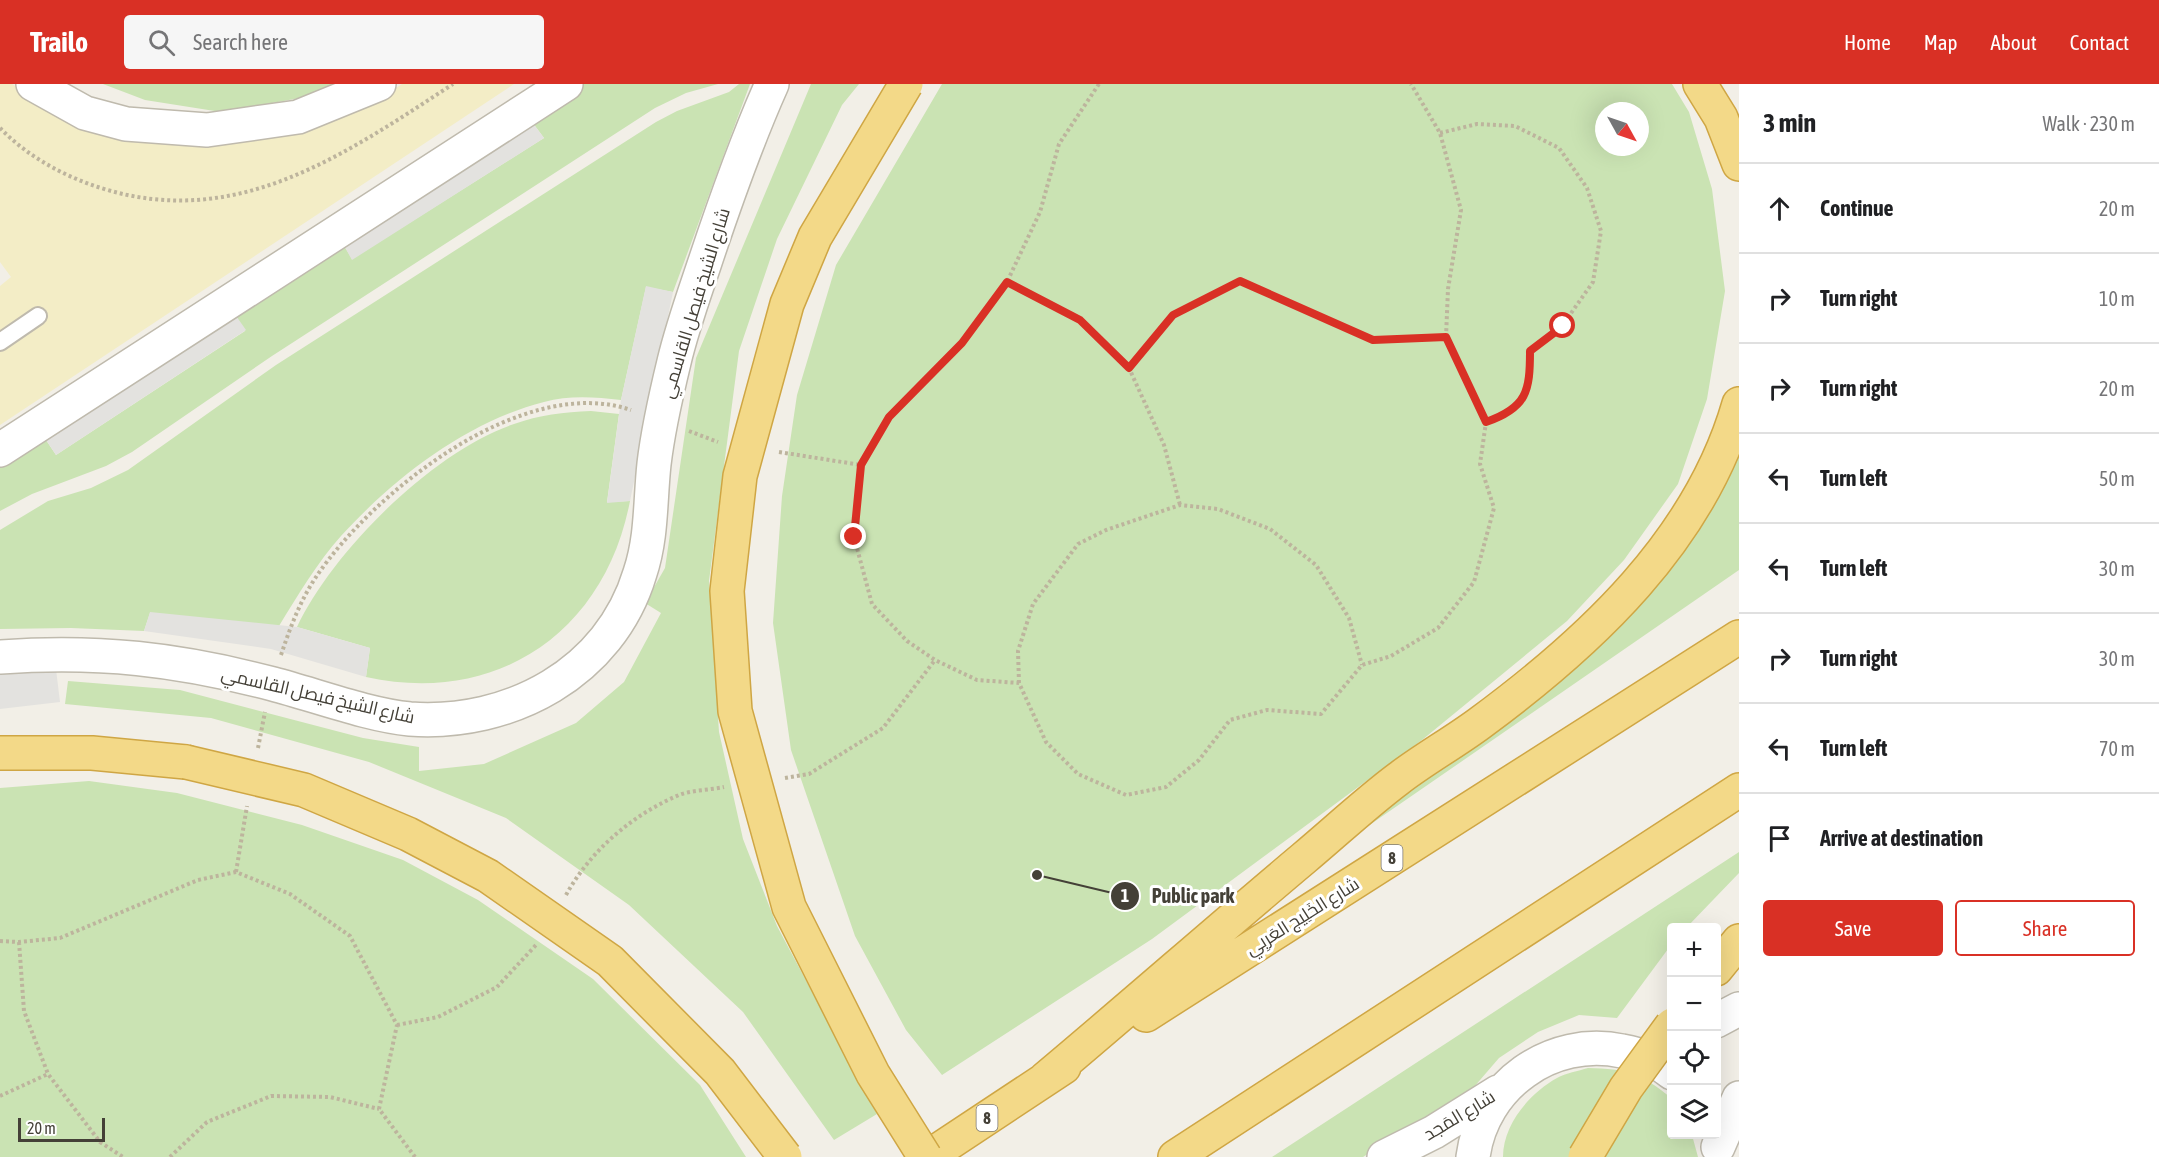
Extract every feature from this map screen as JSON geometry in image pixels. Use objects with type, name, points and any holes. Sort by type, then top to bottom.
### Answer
[{"type":"highway","points":[[906,84],[815,237],[787,304],[740,476],[727,591],[735,711],[789,907],[873,1074],[927,1157]]},
{"type":"highway","points":[[1700,84],[1722,118],[1739,164]]},
{"type":"highway","points":[[1046,1079],[1398,779],[1479,724],[1555,665],[1596,628],[1668,545],[1720,456],[1739,404]]},
{"type":"highway","name":"شارع الخَلِيج العَربِي","points":[[927,1157],[1739,638]]},
{"type":"highway","points":[[0,753],[92,753],[186,762],[304,790],[408,834],[488,876],[610,961],[720,1072],[785,1157]]},
{"type":"highway","points":[[1175,1157],[1739,790]]},
{"type":"highway","points":[[1721,963],[1739,941]]},
{"type":"highway","points":[[1586,1157],[1626,1088],[1667,1031]]},
{"type":"street","points":[[33,84],[85,113],[126,124],[207,130],[298,117],[379,84]]},
{"type":"street","points":[[0,450],[566,84]]},
{"type":"street","name":"شارع الشيخ فيصل القاسمي","points":[[0,657],[102,654],[198,667],[406,718],[448,720],[490,714],[530,699],[566,677],[597,648],[622,614],[640,575],[650,534],[654,460],[675,357],[732,182],[772,84]]},
{"type":"street","points":[[1721,1018],[1739,1009]]},
{"type":"street","points":[[1637,1054],[1667,1043]]},
{"type":"street","points":[[1473,1157],[1475,1142],[1485,1114],[1502,1090],[1524,1070],[1550,1056],[1579,1048],[1608,1048],[1637,1054],[1667,1071]]},
{"type":"street","name":"شارع المَجد","points":[[1384,1157],[1434,1132],[1502,1090]]},
{"type":"street","points":[[1717,1146],[1739,1098]]},
{"type":"lane","points":[[0,342],[38,316]]},
{"type":"path","points":[[0,128],[33,156],[88,184],[148,200],[179,202],[211,200],[241,195],[308,170],[350,149],[453,84]]},
{"type":"path","points":[[1019,683],[977,680],[935,660],[907,641],[872,604],[854,537],[861,465],[889,417],[962,343],[1007,282],[1040,212],[1059,144],[1099,84]]},
{"type":"path","points":[[1362,665],[1349,618],[1316,565],[1270,529],[1218,509],[1180,505],[1106,530],[1078,544],[1033,604],[1018,651],[1019,683],[1046,742],[1078,774],[1126,795],[1166,787],[1199,760],[1230,720],[1267,710],[1321,714],[1362,665],[1391,656],[1438,628],[1474,582],[1494,508],[1480,464],[1486,422],[1446,337],[1448,289],[1461,210],[1440,133],[1411,84]]},
{"type":"path","points":[[1440,133],[1477,124],[1515,126],[1559,148],[1587,188],[1601,231],[1593,282],[1563,326],[1530,351],[1530,379],[1523,402],[1501,417],[1486,422]]},
{"type":"path","points":[[1129,368],[1173,315],[1240,281],[1373,340],[1446,337]]},
{"type":"path","points":[[1007,282],[1080,320],[1129,368],[1164,445],[1180,505]]},
{"type":"path","points":[[262,726],[272,684],[290,627],[316,576],[378,508],[434,462],[468,440],[518,415],[571,404],[618,405]]},
{"type":"path","points":[[794,454],[861,465]]},
{"type":"path","points":[[809,774],[883,728],[935,660]]},
{"type":"path","points":[[580,870],[624,826],[680,795],[729,787]]},
{"type":"path","points":[[236,872],[248,800]]},
{"type":"path","points":[[0,940],[18,942],[60,938],[198,880],[236,872],[290,894],[350,936],[398,1025],[379,1109]]},
{"type":"path","points":[[18,942],[24,1011],[48,1074],[100,1142],[123,1157]]},
{"type":"path","points":[[398,1025],[438,1017],[497,987],[539,942]]},
{"type":"path","points":[[0,1096],[48,1074]]},
{"type":"path","points":[[170,1157],[207,1122],[271,1096],[330,1097],[379,1109],[415,1157]]},
{"type":"green space","points":[[103,84],[333,84],[300,98],[221,112],[145,100]]},
{"type":"green space","points":[[582,84],[718,84],[686,93],[655,108],[272,356],[132,452],[106,466],[32,494],[0,511],[0,466],[44,437],[56,455],[245,331],[234,313],[342,242],[352,259],[544,138],[529,118]]},
{"type":"green space","points":[[739,84],[750,84],[673,292],[646,287],[621,400],[592,397],[544,402],[487,423],[433,455],[384,493],[341,536],[316,568],[279,626],[150,613],[144,631],[71,628],[0,629],[0,530],[48,501],[91,488],[128,470],[276,365],[656,122],[677,111],[729,92]]},
{"type":"green space","points":[[811,84],[859,84],[842,105],[777,239],[739,351],[709,581],[719,732],[743,839],[777,926],[877,1114],[834,1140],[743,1012],[629,905],[506,818],[369,762],[211,718],[65,704],[68,681],[180,690],[363,738],[419,747],[419,771],[484,764],[576,723],[624,682],[661,613],[645,603],[665,568],[696,358]]},
{"type":"green space","points":[[942,84],[1672,84],[1689,112],[1712,189],[1725,291],[1707,399],[1678,484],[1624,560],[1567,621],[1422,740],[1152,939],[942,1075],[906,1030],[855,936],[791,750],[773,623],[782,496],[797,395],[836,265]]},
{"type":"green space","points":[[591,411],[619,414],[607,502],[630,501],[617,547],[597,588],[570,622],[538,649],[501,669],[459,680],[414,683],[366,677],[370,648],[297,627],[313,598],[360,536],[419,480],[451,456],[483,437],[523,421],[552,414]]},
{"type":"green space","points":[[1739,455],[1739,570],[1271,893],[1593,653],[1637,609],[1676,562],[1711,511]]},
{"type":"green space","points":[[89,781],[177,793],[302,825],[403,860],[478,900],[593,979],[700,1085],[746,1157],[0,1157],[0,788]]},
{"type":"green space","points":[[1739,852],[1739,873],[1691,923],[1667,923],[1667,950],[1617,1018],[1579,1015],[1538,1032],[1499,1058],[1474,1087],[1363,1157],[1272,1157]]},
{"type":"green space","points":[[1588,1068],[1623,1071],[1651,1083],[1667,1095],[1667,1139],[1693,1139],[1698,1157],[1503,1157],[1508,1133],[1520,1111],[1547,1084],[1568,1073]]},
{"type":"sand","points":[[0,84],[12,84],[49,106],[138,135],[385,95],[402,84],[514,84],[0,425],[0,286],[11,277],[0,262]]},
{"type":"shaded area","points":[[529,118],[544,138],[352,260],[342,242]]},
{"type":"shaded area","points":[[646,286],[673,292],[630,501],[607,503],[621,400]]},
{"type":"shaded area","points":[[234,313],[246,330],[56,455],[44,437]]},
{"type":"shaded area","points":[[150,612],[297,627],[370,648],[366,677],[271,649],[144,631]]},
{"type":"shaded area","points":[[55,661],[60,702],[0,709],[0,668]]},
{"type":"place","name":"Public park","points":[[1037,875]]},
{"type":"route","points":[[854,537],[861,465],[889,417],[962,343],[1007,282],[1080,320],[1129,368],[1173,315],[1240,281],[1373,340],[1446,337],[1486,422],[1501,417],[1523,402],[1530,379],[1530,351],[1563,326]]}]
